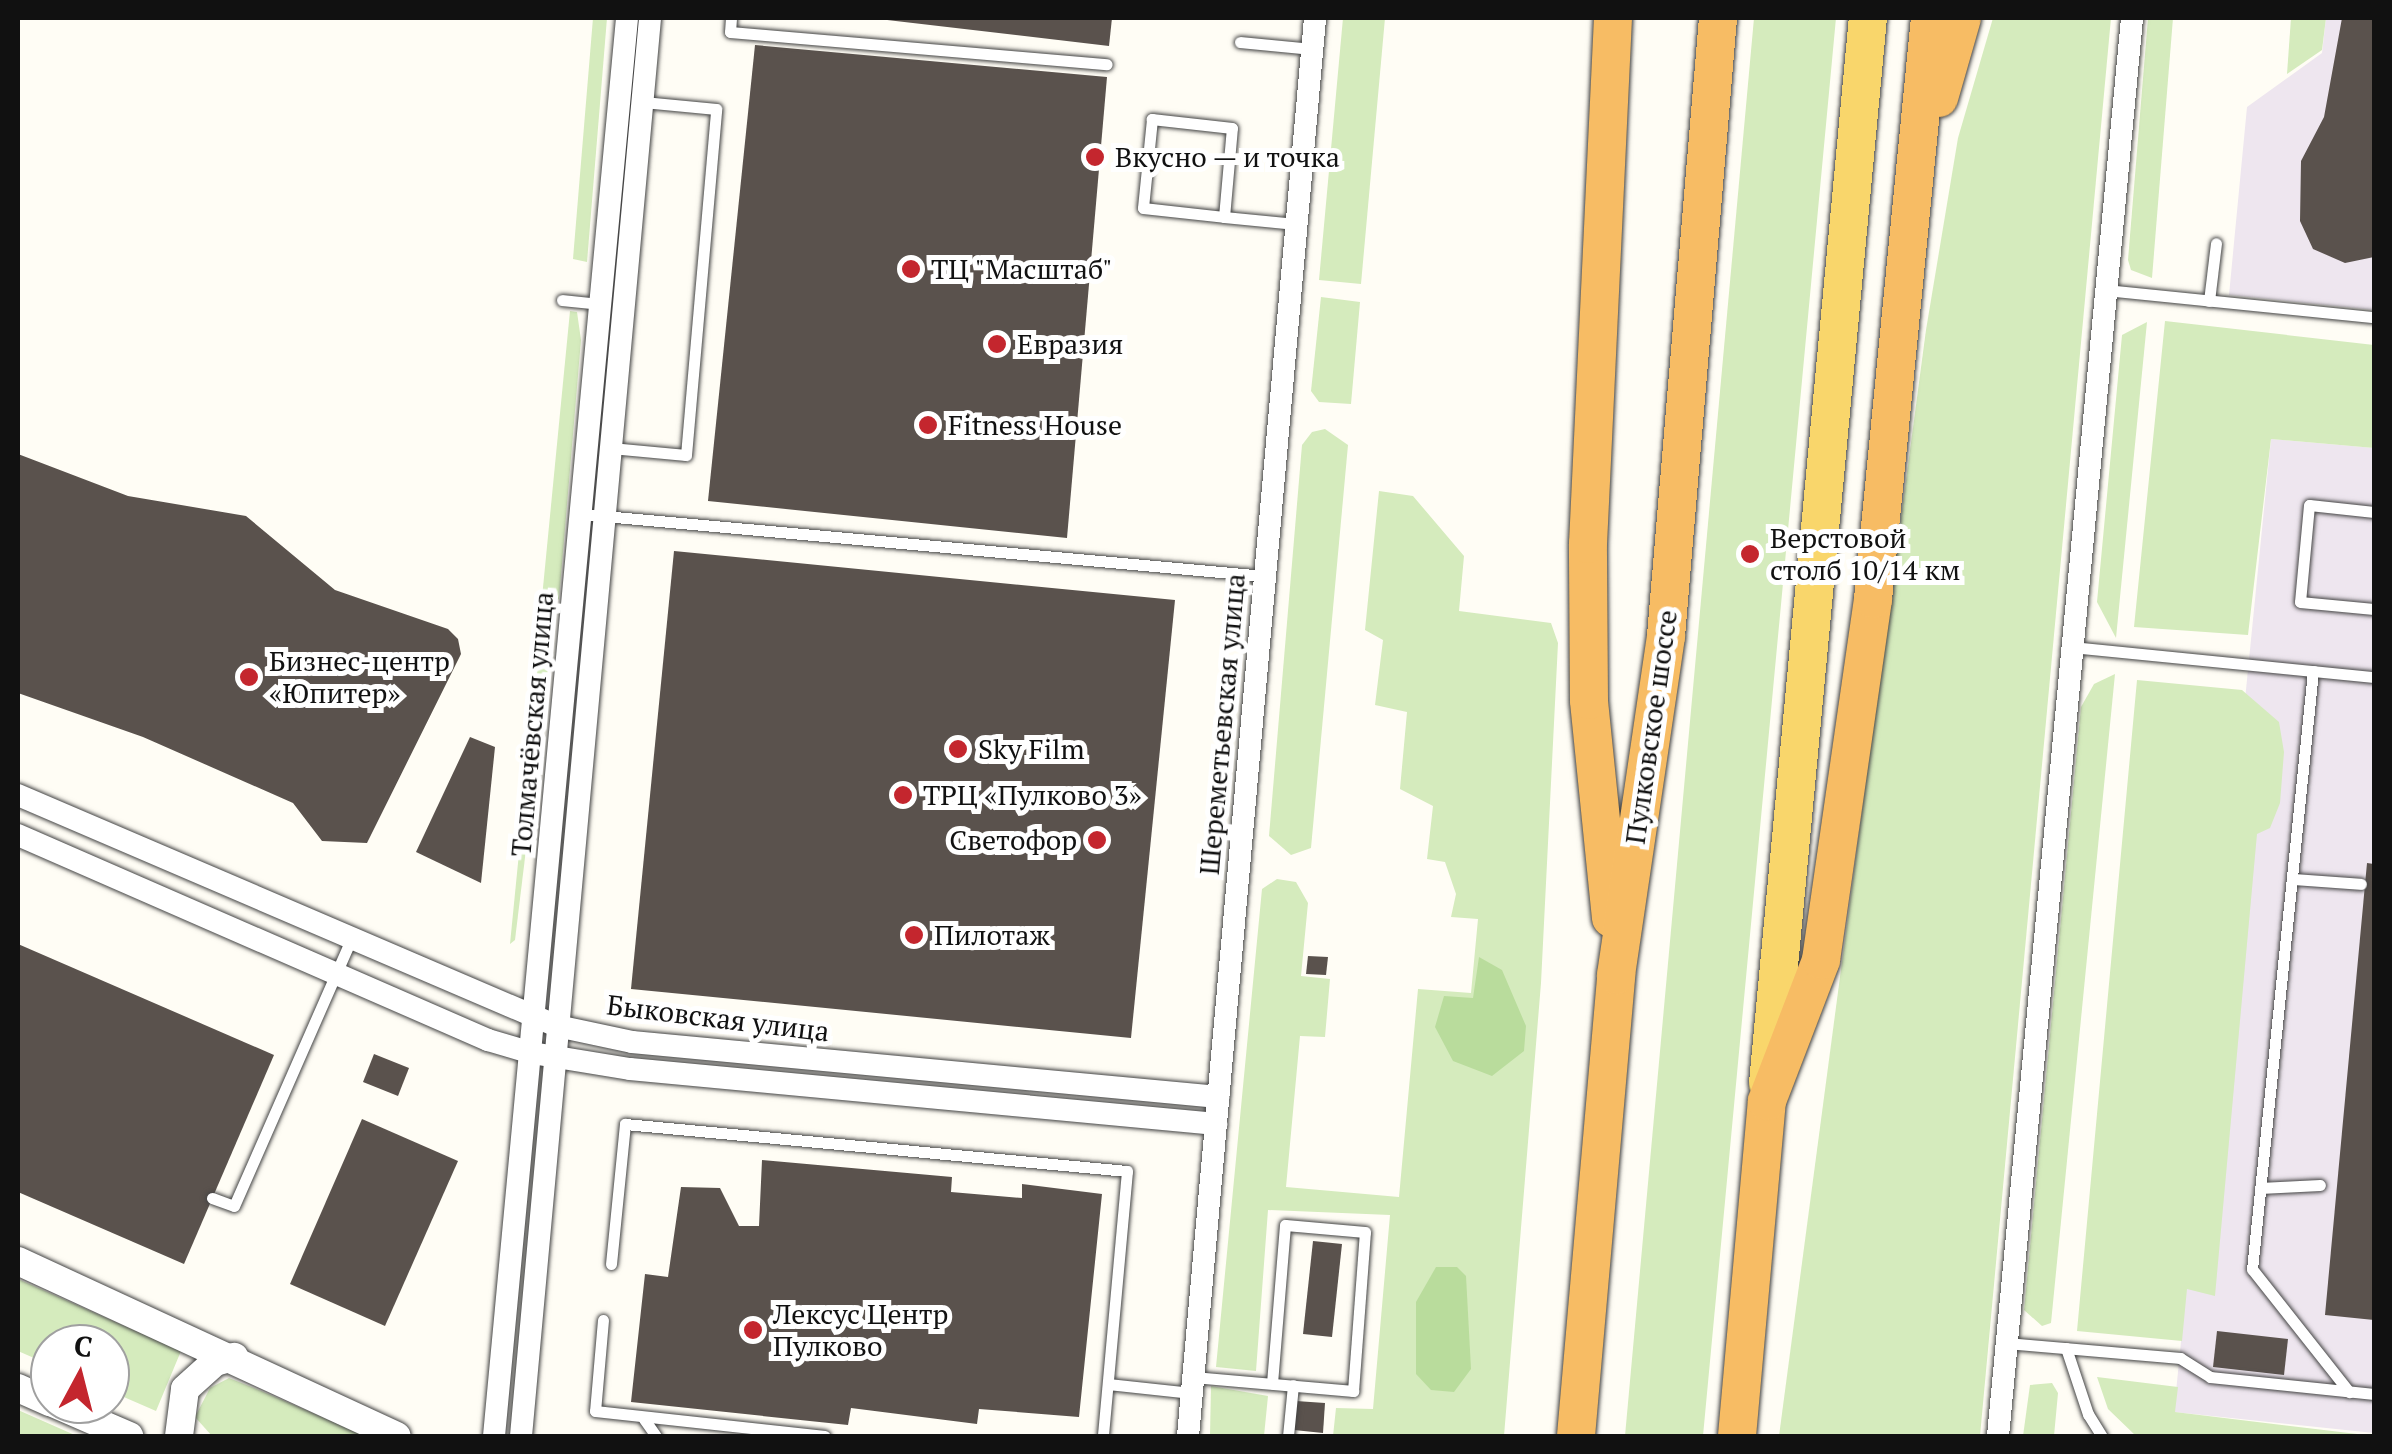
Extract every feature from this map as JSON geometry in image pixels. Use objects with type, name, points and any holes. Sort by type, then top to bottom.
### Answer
[{"type":"highway","points":[[1613,18],[1601,194],[1589,700],[1616,975]]},
{"type":"highway","name":"Пулковское шоссе","points":[[1576,1436],[1616,975],[1666,636],[1718,18]]},
{"type":"highway","points":[[1738,1436],[1766,1101],[1821,960],[1873,599],[1930,18]]},
{"type":"highway","points":[[1916,177],[1962,18]]},
{"type":"main road","points":[[1766,1101],[1868,18]]},
{"type":"street","name":"Толмачёвская улица","points":[[521,1436],[543,1055],[593,514],[601,304],[627,18]]},
{"type":"street","name":"Толмачёвская улица","points":[[593,514],[611,448],[650,18]]},
{"type":"street","name":"Шереметьевская улица","points":[[1188,1436],[1315,18]]},
{"type":"street","points":[[1998,1436],[2132,18]]},
{"type":"street","name":"Быковская улица","points":[[18,795],[546,1022],[632,1042],[1218,1097]]},
{"type":"street","name":"Быковская улица","points":[[18,835],[336,974],[543,1055],[1216,1124]]},
{"type":"street","name":"Толмачёвская улица","points":[[494,1436],[543,1055]]},
{"type":"street","points":[[18,1261],[234,1357],[397,1436]]},
{"type":"street","points":[[178,1436],[185,1389],[214,1362],[234,1357]]},
{"type":"street","points":[[101,1424],[129,1436]]},
{"type":"lane","points":[[731,18],[730,32],[1107,64]]},
{"type":"lane","points":[[1240,42],[1312,49]]},
{"type":"lane","points":[[611,448],[686,455],[688,436],[716,108],[642,102]]},
{"type":"lane","points":[[1224,216],[1232,128],[1152,119],[1143,208],[1296,224]]},
{"type":"lane","points":[[2209,300],[2216,243]]},
{"type":"lane","points":[[2106,290],[2374,317]]},
{"type":"lane","points":[[562,300],[601,304]]},
{"type":"lane","points":[[2374,512],[2309,505],[2300,602],[2374,609]]},
{"type":"lane","points":[[593,514],[1265,576]]},
{"type":"lane","points":[[2072,647],[2374,677]]},
{"type":"lane","points":[[2313,672],[2252,1269],[2348,1392]]},
{"type":"lane","points":[[2292,878],[2361,884]]},
{"type":"lane","points":[[212,1198],[234,1206],[350,940]]},
{"type":"lane","points":[[610,1264],[625,1124],[1126,1171],[1103,1436]]},
{"type":"lane","points":[[2260,1188],[2320,1186]]},
{"type":"lane","points":[[1108,1384],[1272,1383],[1352,1391],[1364,1232],[1285,1225],[1272,1383]]},
{"type":"lane","points":[[603,1320],[595,1412],[825,1436]]},
{"type":"lane","points":[[2006,1343],[2180,1358],[2210,1377],[2374,1394]]},
{"type":"lane","points":[[2066,1348],[2102,1436]]},
{"type":"lane","points":[[1288,1436],[1293,1385]]},
{"type":"lane","points":[[644,1419],[656,1436]]},
{"type":"shaded area","points":[[2326,18],[2374,18],[2374,310],[2229,295],[2247,107],[2322,53]]},
{"type":"shaded area","points":[[2271,439],[2374,448],[2374,1433],[2174,1412]]},
{"type":"green space","points":[[593,18],[607,18],[587,262],[573,259]]},
{"type":"green space","points":[[1343,18],[1385,18],[1361,284],[1319,280]]},
{"type":"green space","points":[[1754,18],[1836,18],[1703,1436],[1625,1436]]},
{"type":"green space","points":[[1993,18],[2111,18],[1980,1436],[1779,1436],[1926,330],[1958,138]]},
{"type":"green space","points":[[2148,18],[2173,18],[2152,278],[2131,270],[2128,260]]},
{"type":"green space","points":[[2291,18],[2326,18],[2322,50],[2287,74]]},
{"type":"green space","points":[[1321,297],[1360,302],[1351,404],[1319,402],[1311,391]]},
{"type":"green space","points":[[570,311],[577,312],[581,340],[559,599],[541,608]]},
{"type":"green space","points":[[2165,321],[2374,345],[2374,448],[2271,439],[2248,635],[2134,627]]},
{"type":"green space","points":[[2147,322],[2116,638],[2097,602],[2122,335]]},
{"type":"green space","points":[[1325,429],[1348,445],[1311,848],[1291,855],[1269,836],[1302,445],[1312,432]]},
{"type":"green space","points":[[1379,491],[1413,496],[1464,556],[1459,611],[1551,623],[1558,643],[1541,983],[1504,1436],[1333,1436],[1336,1408],[1373,1409],[1390,1215],[1268,1210],[1256,1371],[1216,1367],[1262,889],[1277,879],[1296,882],[1308,903],[1301,976],[1330,979],[1325,1037],[1300,1036],[1286,1187],[1399,1197],[1418,989],[1471,993],[1478,919],[1451,917],[1456,894],[1445,862],[1427,859],[1433,806],[1400,789],[1407,712],[1375,705],[1383,640],[1365,630]]},
{"type":"green space","points":[[549,660],[515,940],[510,944],[538,661]]},
{"type":"green space","points":[[2115,674],[2051,1323],[2042,1326],[2024,1310],[2081,707],[2094,684]]},
{"type":"green space","points":[[2137,680],[2242,690],[2279,722],[2284,752],[2280,803],[2270,828],[2257,834],[2215,1296],[2187,1289],[2182,1341],[2077,1331]]},
{"type":"green space","points":[[1479,957],[1502,970],[1526,1026],[1524,1051],[1492,1076],[1453,1061],[1435,1027],[1444,996],[1473,998]]},
{"type":"green space","points":[[1436,1267],[1457,1267],[1466,1276],[1471,1369],[1454,1392],[1431,1390],[1416,1374],[1416,1302]]},
{"type":"green space","points":[[18,1279],[120,1324],[30,1324],[30,1356],[18,1351]]},
{"type":"green space","points":[[130,1328],[181,1351],[156,1411],[130,1400]]},
{"type":"green space","points":[[2097,1377],[2178,1387],[2175,1412],[2374,1436],[2136,1436],[2108,1409]]},
{"type":"green space","points":[[229,1378],[366,1436],[212,1436],[195,1417],[210,1388]]},
{"type":"green space","points":[[2052,1383],[2058,1393],[2054,1436],[2023,1436],[2030,1385]]},
{"type":"green space","points":[[1211,1386],[1268,1396],[1264,1436],[1210,1436]]},
{"type":"green space","points":[[18,1410],[30,1415],[30,1424],[50,1424],[77,1436],[18,1436]]},
{"type":"building","points":[[870,18],[1112,18],[1109,46]]},
{"type":"building","points":[[2342,18],[2374,18],[2374,257],[2345,263],[2313,249],[2300,221],[2301,161],[2324,117]]},
{"type":"building","name":"ТЦ \"Масштаб\"","points":[[755,45],[1107,77],[1067,538],[708,501]]},
{"type":"building","name":"Бизнес-центр «Юпитер»","points":[[18,454],[128,496],[246,516],[335,590],[448,629],[458,639],[461,654],[367,843],[322,841],[293,803],[143,737],[18,693]]},
{"type":"building","name":"ТРЦ «Пулково 3»","points":[[674,551],[1175,600],[1131,1038],[631,989]]},
{"type":"building","points":[[470,737],[495,747],[481,883],[416,852]]},
{"type":"building","points":[[2367,863],[2374,864],[2374,1320],[2325,1315]]},
{"type":"building","points":[[18,944],[274,1055],[184,1264],[18,1192]]},
{"type":"building","points":[[1308,956],[1328,957],[1326,975],[1306,974]]},
{"type":"building","points":[[374,1054],[409,1068],[398,1096],[363,1082]]},
{"type":"building","points":[[362,1119],[458,1161],[385,1326],[290,1284]]},
{"type":"building","points":[[762,1160],[952,1177],[951,1192],[1022,1198],[1022,1184],[1102,1194],[1079,1417],[979,1409],[977,1424],[851,1408],[848,1425],[631,1402],[645,1274],[668,1277],[681,1187],[720,1188],[739,1226],[759,1226]]},
{"type":"building","points":[[1313,1241],[1342,1244],[1332,1337],[1303,1334]]},
{"type":"building","points":[[2217,1331],[2288,1339],[2284,1375],[2213,1367]]},
{"type":"building","points":[[1296,1401],[1325,1403],[1323,1433],[1294,1430]]},
{"type":"place","name":"Вкусно — и точка","points":[[1095,157]]},
{"type":"place","name":"ТЦ \"Масштаб\"","points":[[911,269]]},
{"type":"place","name":"Евразия","points":[[997,344]]},
{"type":"place","name":"Fitness House","points":[[928,425]]},
{"type":"place","name":"Верстовой столб 10/14 км","points":[[1750,554]]},
{"type":"place","name":"Бизнес-центр «Юпитер»","points":[[249,677]]},
{"type":"place","name":"Sky Film","points":[[958,749]]},
{"type":"place","name":"ТРЦ «Пулково 3»","points":[[903,795]]},
{"type":"place","name":"Светофор","points":[[1097,840]]},
{"type":"place","name":"Пилотаж","points":[[914,935]]},
{"type":"place","name":"Лексус Центр Пулково","points":[[753,1330]]}]
